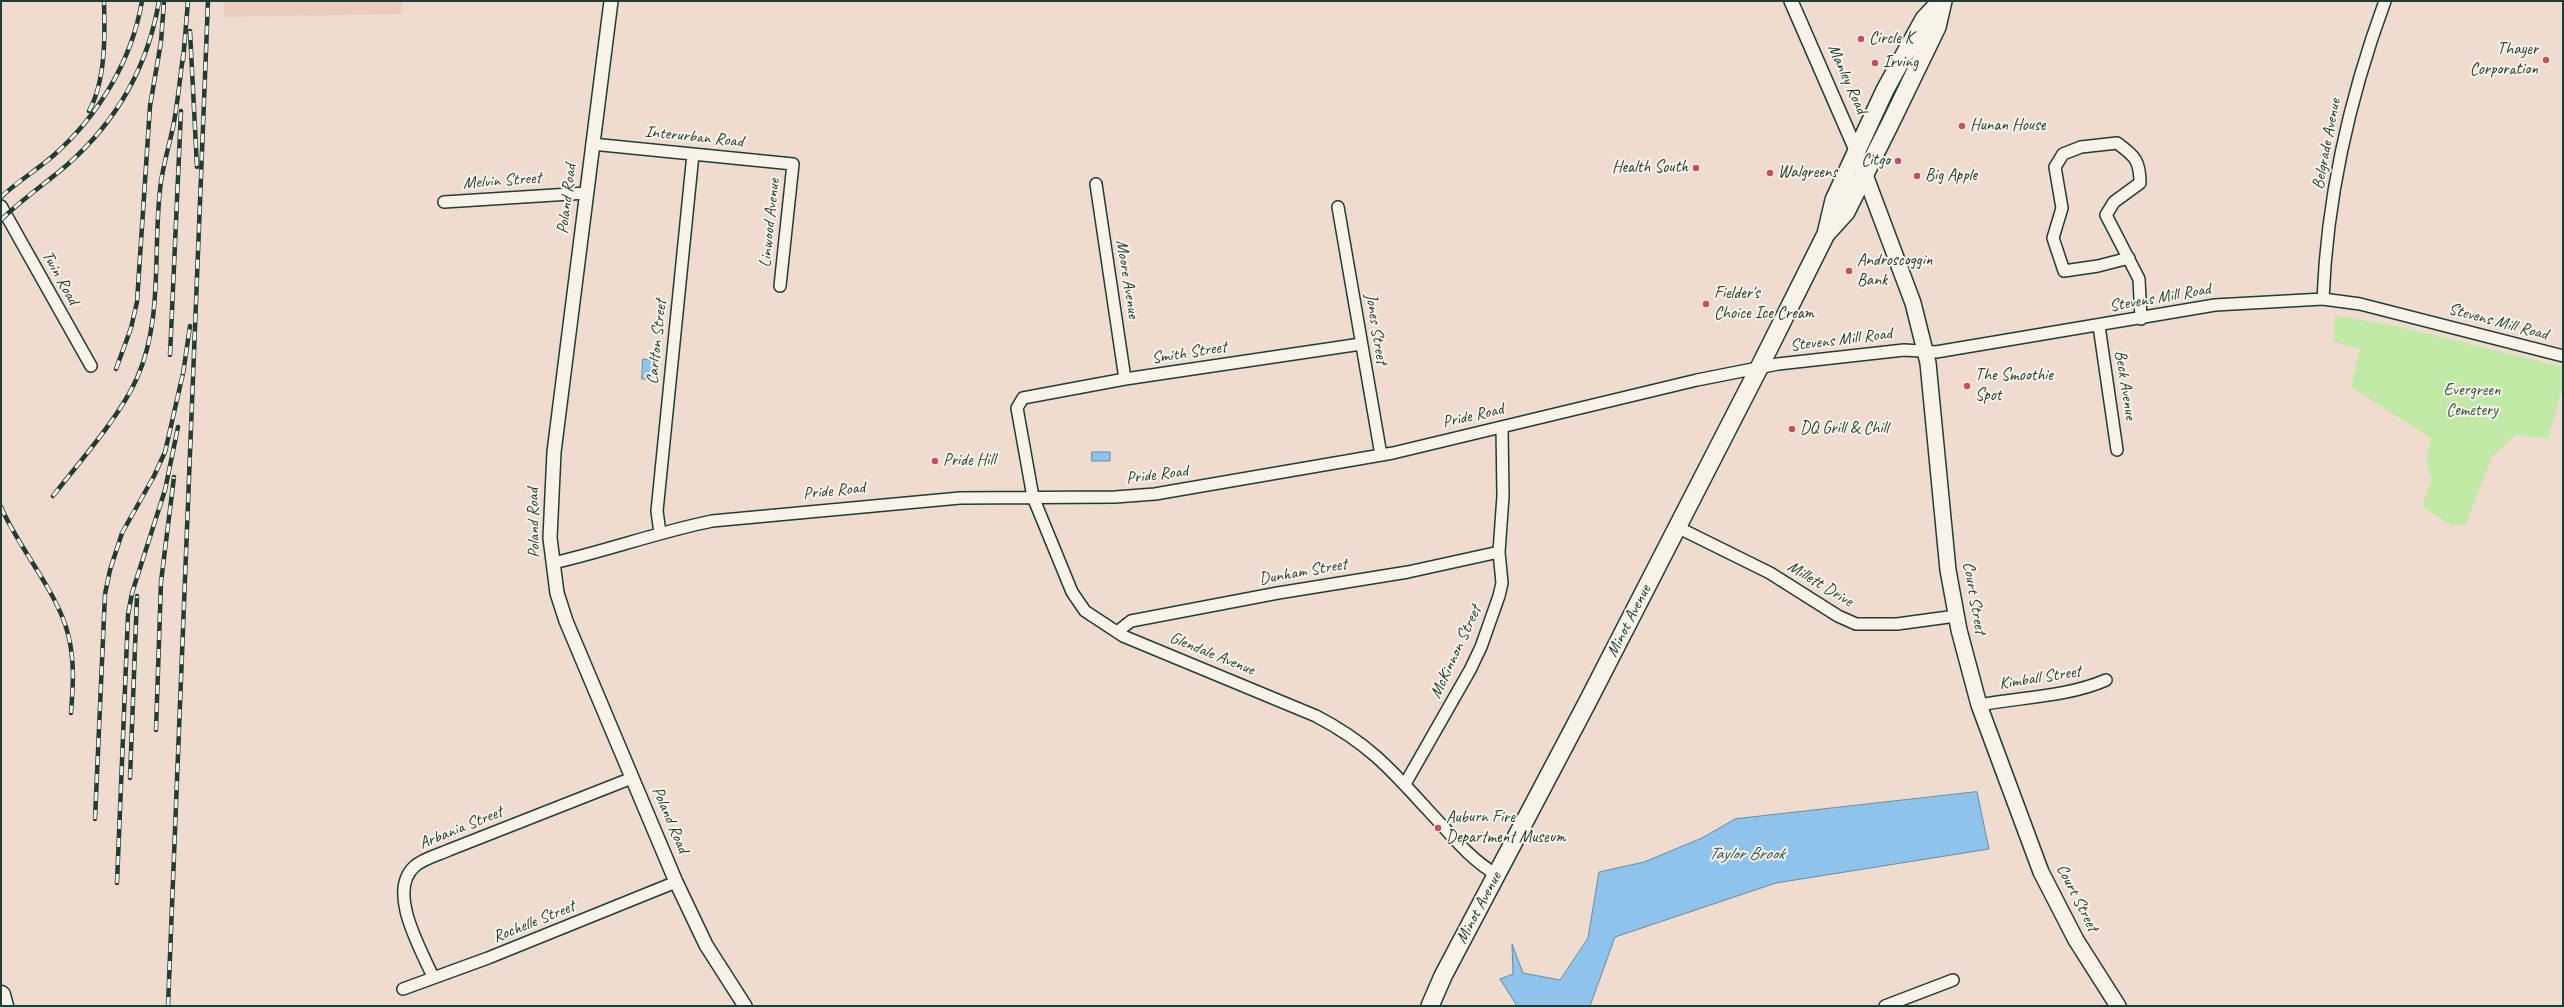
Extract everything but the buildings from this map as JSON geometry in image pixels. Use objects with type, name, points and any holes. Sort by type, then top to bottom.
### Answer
[{"type":"highway","points":[[1,995],[4,1006]]},
{"type":"main road","name":"Minot Avenue","points":[[1430,1006],[1443,976],[1497,875],[1677,527],[1826,234],[1834,200],[1885,90],[1924,19],[1942,1]]},
{"type":"main road","name":"Minot Avenue","points":[[1826,234],[1846,212],[1937,27],[1942,1]]},
{"type":"main road","name":"Manley Road","points":[[1856,150],[1864,174]]},
{"type":"main road","name":"Court Street","points":[[1864,174],[1913,302],[1924,351],[1932,394],[1943,527],[1956,616],[1979,705],[2041,872],[2076,940],[2118,1006]]},
{"type":"street","name":"Poland Road","points":[[611,1],[554,452],[550,516],[553,563],[557,593],[566,621],[676,882],[706,945],[745,1006]]},
{"type":"street","name":"Manley Road","points":[[1791,1],[1856,150]]},
{"type":"street","name":"Belgrade Avenue","points":[[2323,299],[2335,183],[2348,119],[2385,1]]},
{"type":"street","points":[[2129,258],[2098,266],[2064,271],[2053,238],[2062,208],[2056,167],[2063,154],[2081,147],[2117,143],[2128,151],[2140,166],[2140,184],[2114,202],[2106,215],[2129,258],[2139,278],[2140,319]]},
{"type":"street","name":"Interurban Road","points":[[592,144],[793,164]]},
{"type":"street","name":"Carlton Street","points":[[660,533],[656,511],[693,154]]},
{"type":"street","name":"Linwood Avenue","points":[[780,286],[793,164]]},
{"type":"street","name":"Moore Avenue","points":[[1096,184],[1125,380]]},
{"type":"street","name":"Melvin Street","points":[[444,202],[586,193]]},
{"type":"street","name":"Twin Road","points":[[1,206],[91,366]]},
{"type":"street","name":"Jones Street","points":[[1338,207],[1381,456]]},
{"type":"street","name":"Stevens Mill Road","points":[[1759,368],[1904,350],[1924,351],[1952,349],[2242,302],[2323,299],[2360,304],[2562,353]]},
{"type":"street","name":"Beck Avenue","points":[[2099,326],[2117,450]]},
{"type":"street","name":"Smith Street","points":[[1023,398],[1125,380],[1361,344]]},
{"type":"street","name":"Pride Road","points":[[553,563],[660,533],[712,521],[952,498],[1115,497],[1148,495],[1381,456],[1697,380],[1759,368]]},
{"type":"street","name":"Glendale Avenue","points":[[1023,398],[1017,408],[1034,497],[1076,600],[1095,620],[1117,632],[1316,716],[1358,740],[1405,784],[1468,855],[1497,875]]},
{"type":"street","name":"McKinnon Street","points":[[1405,784],[1434,736],[1481,647],[1499,596],[1502,583],[1499,552],[1503,496],[1502,427]]},
{"type":"street","name":"Millett Drive","points":[[1677,527],[1770,573],[1838,616],[1856,624],[1897,624],[1956,616]]},
{"type":"street","name":"Dunham Street","points":[[1117,632],[1131,621],[1278,593],[1408,572],[1499,552]]},
{"type":"street","name":"Kimball Street","points":[[1979,705],[2016,698],[2085,689],[2106,680]]},
{"type":"street","name":"Arbania Street","points":[[433,977],[404,903],[404,883],[410,871],[421,862],[449,850],[632,778]]},
{"type":"street","name":"Rochelle Street","points":[[403,989],[488,958],[676,882]]},
{"type":"street","points":[[1885,1006],[1953,980]]},
{"type":"shaded area","points":[[224,1],[402,1],[401,14],[224,17]]},
{"type":"green space","name":"Evergreen Cemetery","points":[[2335,315],[2401,327],[2563,367],[2563,385],[2548,439],[2516,435],[2492,457],[2465,525],[2451,525],[2422,506],[2432,478],[2426,464],[2431,438],[2351,387],[2360,349],[2334,342]]},
{"type":"water","points":[[643,359],[653,360],[652,379],[642,379]]},
{"type":"water","points":[[1092,452],[1110,452],[1110,461],[1092,461]]},
{"type":"water","name":"Taylor Brook","points":[[1977,792],[1989,849],[1776,883],[1615,937],[1590,1006],[1517,1006],[1500,979],[1513,974],[1512,944],[1523,973],[1560,980],[1588,938],[1599,872],[1644,862],[1702,838],[1735,819]]},
{"type":"railway","points":[[89,111],[95,99],[101,72],[104,43],[104,1]]},
{"type":"railway","points":[[1,197],[54,155],[70,139],[99,104],[122,65],[137,23],[142,1]]},
{"type":"railway","points":[[1,220],[85,148],[115,111],[138,70],[147,48],[159,1]]},
{"type":"railway","points":[[116,369],[131,328],[137,302],[150,106],[161,42],[164,1]]},
{"type":"railway","points":[[183,61],[188,1]]},
{"type":"railway","points":[[168,1006],[208,1]]},
{"type":"railway","points":[[190,31],[197,167]]},
{"type":"railway","points":[[53,496],[110,424],[137,378],[145,356],[151,333],[154,309],[161,181],[174,122],[183,56]]},
{"type":"railway","points":[[170,355],[181,111]]},
{"type":"railway","points":[[183,374],[190,326]]},
{"type":"railway","points":[[95,819],[105,594],[110,570],[122,533],[154,476],[165,452],[184,369]]},
{"type":"railway","points":[[117,883],[128,615],[132,593],[165,490],[178,427]]},
{"type":"railway","points":[[156,730],[161,582],[174,477]]},
{"type":"railway","points":[[1,507],[18,539],[47,586],[63,618],[68,634],[73,664],[71,713]]},
{"type":"railway","points":[[130,778],[137,596]]},
{"type":"place","name":"Circle K","points":[[1861,39]]},
{"type":"place","name":"Thayer Corporation","points":[[2546,60]]},
{"type":"place","name":"Irving","points":[[1875,63]]},
{"type":"place","name":"Hunan House","points":[[1962,126]]},
{"type":"place","name":"Citgo","points":[[1898,161]]},
{"type":"place","name":"Health South","points":[[1696,168]]},
{"type":"place","name":"Walgreens","points":[[1770,173]]},
{"type":"place","name":"Big Apple","points":[[1917,176]]},
{"type":"place","name":"Androscoggin Bank","points":[[1849,271]]},
{"type":"place","name":"Fielder's Choice Ice Cream","points":[[1706,304]]},
{"type":"place","name":"The Smoothie Spot","points":[[1967,386]]},
{"type":"place","name":"DQ Grill & Chill","points":[[1792,429]]},
{"type":"place","name":"Pride Hill","points":[[935,461]]},
{"type":"place","name":"Auburn Fire Department Museum","points":[[1438,828]]}]
